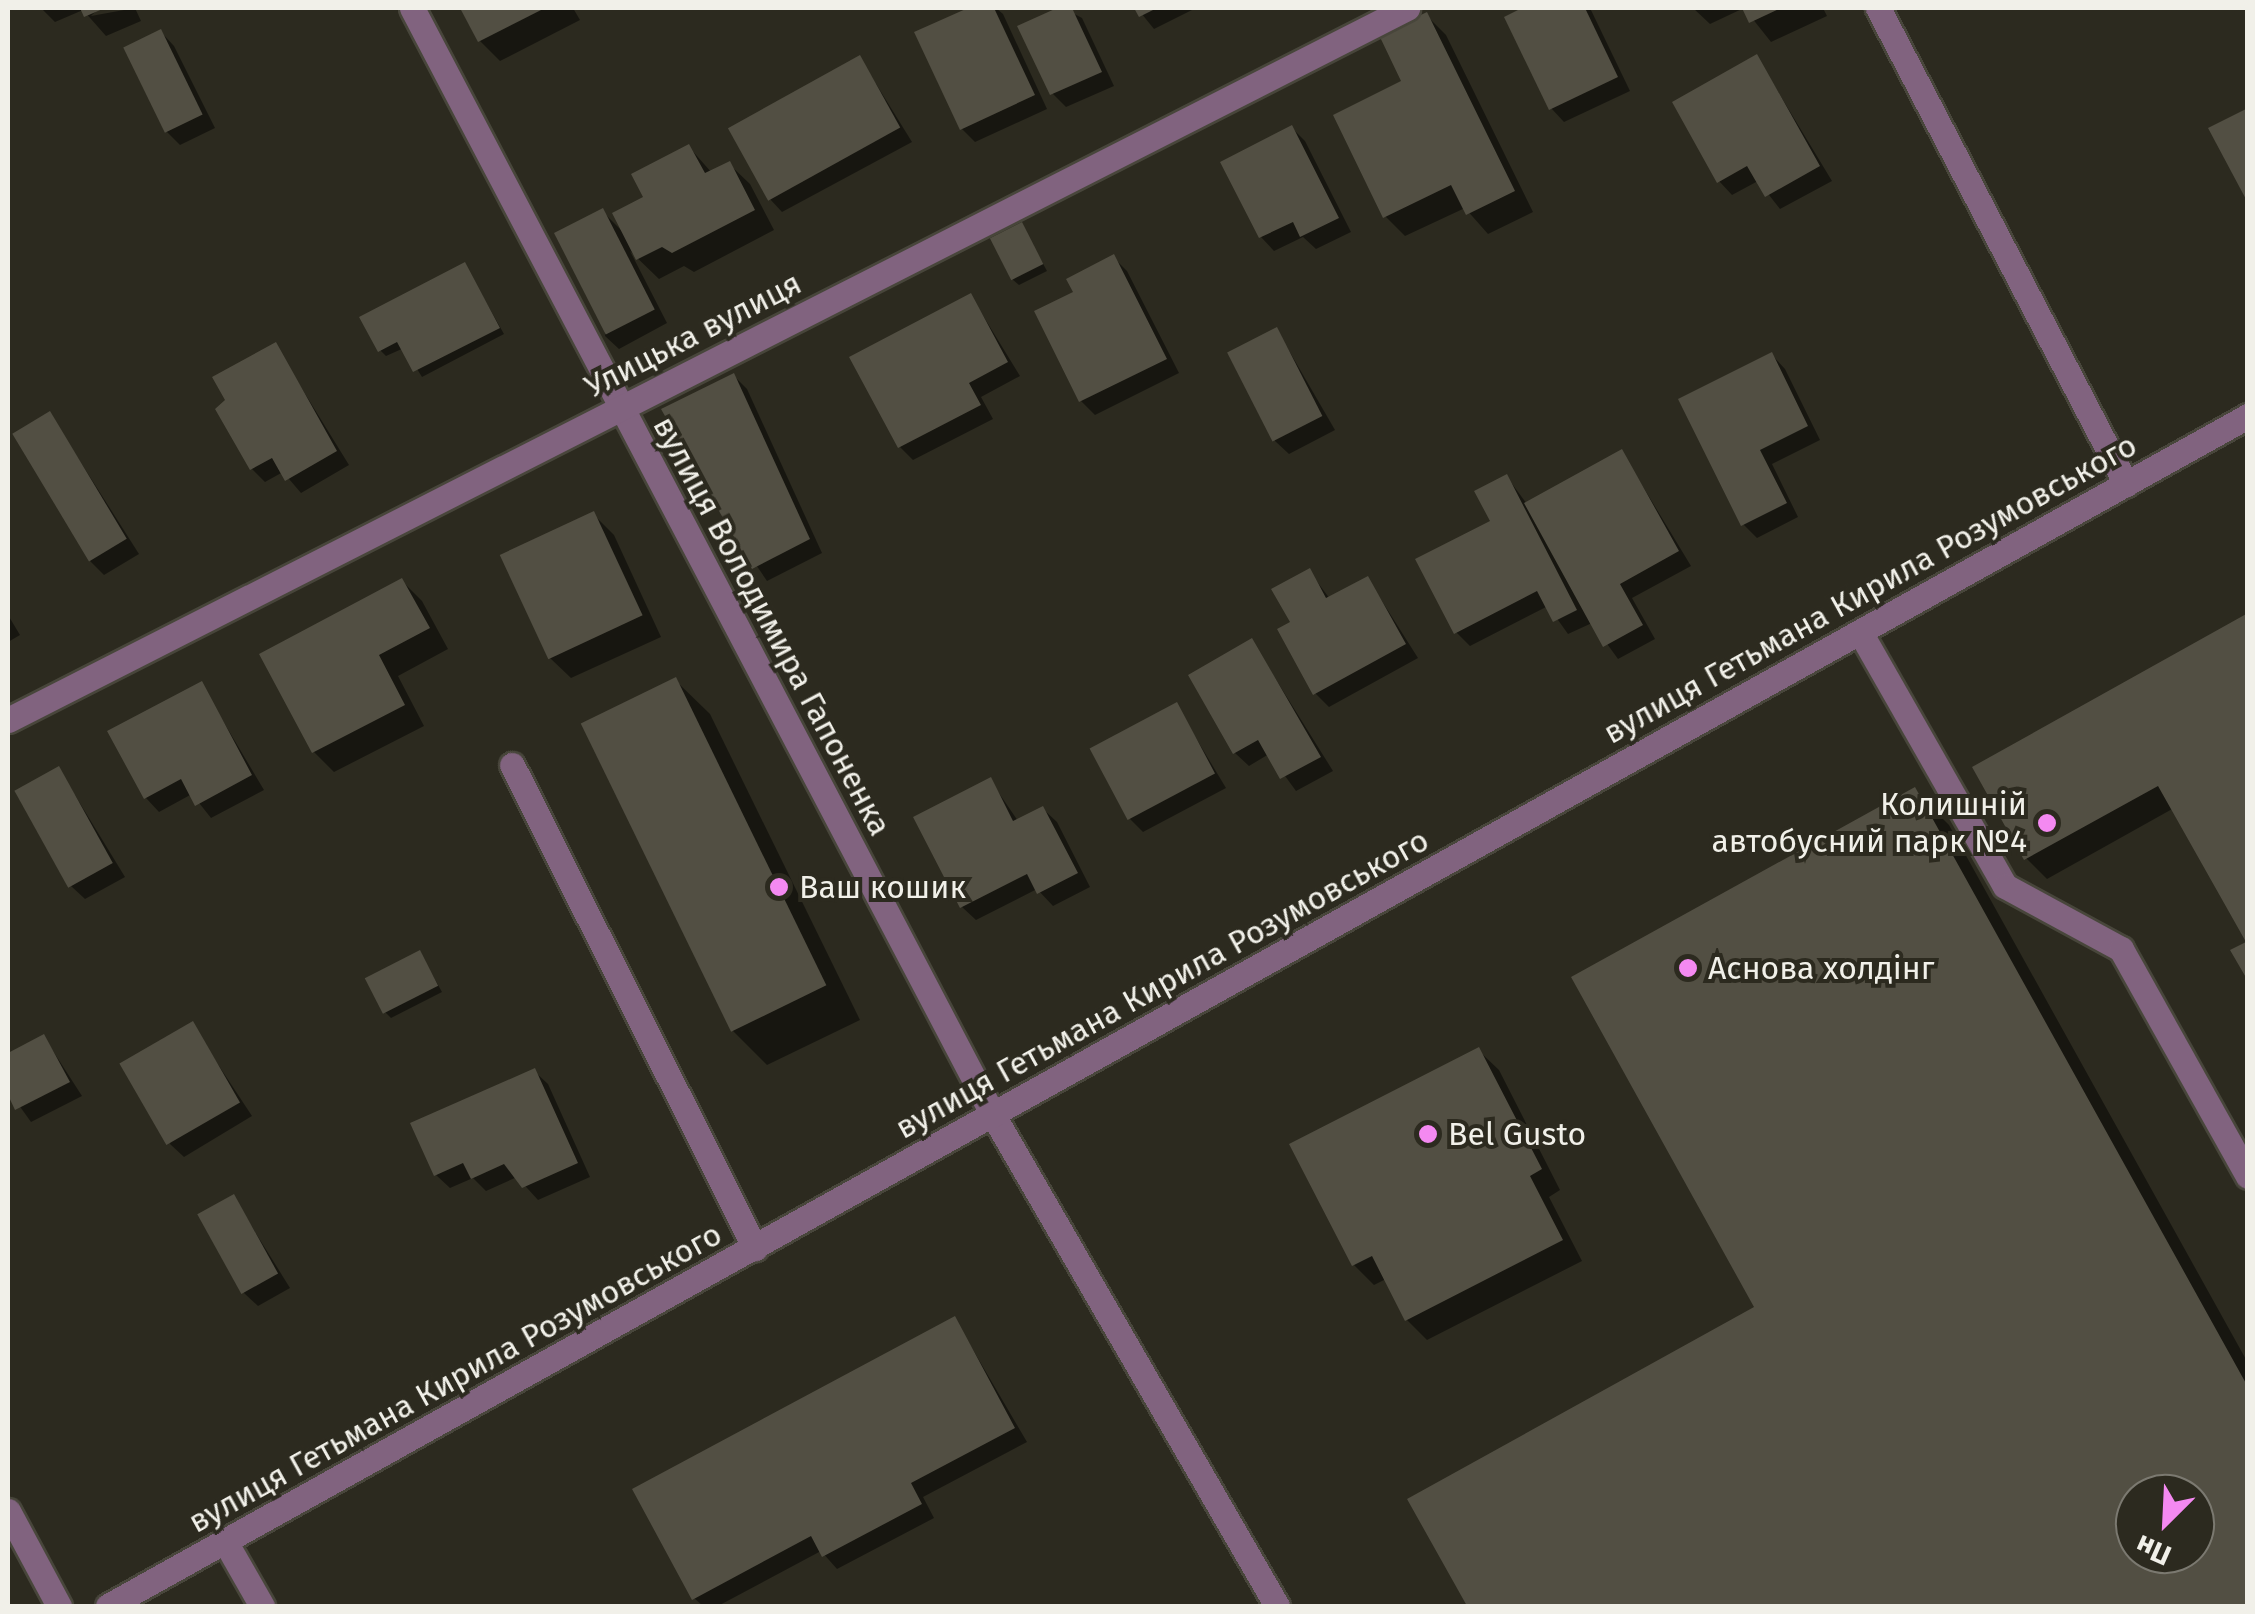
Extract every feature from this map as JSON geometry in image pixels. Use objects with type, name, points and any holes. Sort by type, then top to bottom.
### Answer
[{"type":"street","name":"вулиця Володимира Гапоненка","points":[[412,8],[993,1115],[1277,1606]]},
{"type":"street","name":"Улицька вулиця","points":[[8,720],[1407,8]]},
{"type":"street","points":[[1878,8],[2126,484]]},
{"type":"street","name":"вулиця Гетьмана Кирила Розумовського","points":[[108,1606],[2248,416]]},
{"type":"street","points":[[1860,632],[2004,886],[2120,949],[2248,1176]]},
{"type":"street","points":[[512,765],[755,1248]]},
{"type":"street","points":[[8,1511],[59,1606]]},
{"type":"street","points":[[226,1542],[262,1606]]},
{"type":"building","points":[[80,8],[105,8],[84,17]]},
{"type":"building","points":[[460,8],[545,8],[478,42]]},
{"type":"building","points":[[968,8],[994,8],[1035,95],[960,130],[914,32]]},
{"type":"building","points":[[1057,8],[1072,8],[1102,72],[1050,95],[1017,26]]},
{"type":"building","points":[[1134,8],[1157,8],[1139,17]]},
{"type":"building","points":[[1522,8],[1585,8],[1618,77],[1549,110],[1504,17]]},
{"type":"building","points":[[1742,8],[1781,8],[1749,23]]},
{"type":"building","points":[[1427,12],[1515,191],[1466,215],[1451,185],[1383,218],[1333,115],[1401,81],[1379,35]]},
{"type":"building","points":[[161,29],[203,114],[165,133],[123,47]]},
{"type":"building","points":[[1757,54],[1820,166],[1765,197],[1747,166],[1717,183],[1672,102]]},
{"type":"building","points":[[860,55],[900,128],[768,201],[728,128]]},
{"type":"building","points":[[2248,108],[2248,203],[2208,128]]},
{"type":"building","points":[[1292,125],[1339,218],[1300,237],[1293,222],[1259,238],[1220,162]]},
{"type":"building","points":[[689,144],[705,173],[730,161],[755,210],[672,253],[662,247],[636,260],[612,213],[643,197],[631,174]]},
{"type":"building","points":[[603,208],[655,310],[606,335],[554,233]]},
{"type":"building","points":[[1022,222],[1043,264],[1011,280],[990,238]]},
{"type":"building","points":[[1114,254],[1167,359],[1079,402],[1034,311],[1073,292],[1066,279]]},
{"type":"building","points":[[465,262],[500,328],[413,372],[397,342],[378,352],[359,317]]},
{"type":"building","points":[[971,293],[1008,362],[969,383],[981,405],[898,448],[849,357]]},
{"type":"building","points":[[1277,327],[1322,416],[1273,442],[1227,352]]},
{"type":"building","points":[[276,342],[337,451],[285,481],[272,458],[250,470],[215,409],[225,400],[212,377]]},
{"type":"building","points":[[1772,352],[1808,426],[1760,450],[1787,503],[1741,526],[1678,399]]},
{"type":"building","points":[[734,373],[810,539],[752,569],[661,409]]},
{"type":"building","points":[[50,411],[127,539],[89,561],[12,434]]},
{"type":"building","points":[[1622,449],[1679,551],[1620,584],[1643,625],[1603,647],[1524,503]]},
{"type":"building","points":[[1507,474],[1577,610],[1553,622],[1537,591],[1454,634],[1415,559],[1490,521],[1474,491]]},
{"type":"building","points":[[594,511],[643,615],[548,659],[500,555]]},
{"type":"building","points":[[1310,568],[1326,598],[1368,576],[1406,644],[1313,695],[1277,629],[1290,622],[1271,589]]},
{"type":"building","points":[[402,578],[430,628],[379,655],[405,705],[312,753],[259,654]]},
{"type":"building","name":"Колишній автобусний парк №4","points":[[2248,613],[2248,981],[2230,950],[2246,942],[2158,786],[2024,860],[1972,767]]},
{"type":"building","points":[[1252,638],[1321,757],[1280,779],[1258,740],[1233,754],[1188,675]]},
{"type":"building","points":[[676,677],[826,985],[731,1032],[581,723]]},
{"type":"building","points":[[202,681],[252,775],[195,806],[181,779],[144,799],[107,731]]},
{"type":"building","points":[[1177,702],[1215,774],[1128,820],[1090,748]]},
{"type":"building","points":[[59,766],[113,863],[68,888],[14,791]]},
{"type":"building","points":[[991,777],[1013,821],[1043,806],[1078,873],[1037,894],[1027,874],[960,908],[913,817]]},
{"type":"building","points":[[1915,787],[2248,1387],[2248,1606],[1467,1606],[1407,1499],[1754,1307],[1571,977]]},
{"type":"building","points":[[420,950],[438,986],[383,1014],[365,978]]},
{"type":"building","points":[[193,1021],[240,1102],[166,1145],[119,1064]]},
{"type":"building","points":[[44,1034],[70,1082],[15,1110],[8,1095],[8,1053]]},
{"type":"building","points":[[1479,1047],[1542,1169],[1530,1176],[1563,1240],[1405,1321],[1372,1256],[1352,1266],[1289,1144]]},
{"type":"building","points":[[535,1068],[578,1163],[522,1188],[504,1164],[471,1179],[463,1163],[434,1176],[410,1123]]},
{"type":"building","points":[[234,1194],[278,1274],[241,1294],[197,1214]]},
{"type":"building","points":[[955,1316],[1015,1428],[911,1483],[922,1504],[822,1557],[811,1536],[692,1600],[632,1489]]},
{"type":"place","name":"Колишній автобусний парк №4","points":[[2047,823]]},
{"type":"place","name":"Ваш кошик","points":[[779,887]]},
{"type":"place","name":"Аснова холдінг","points":[[1688,968]]},
{"type":"place","name":"Bel Gusto","points":[[1428,1134]]}]
